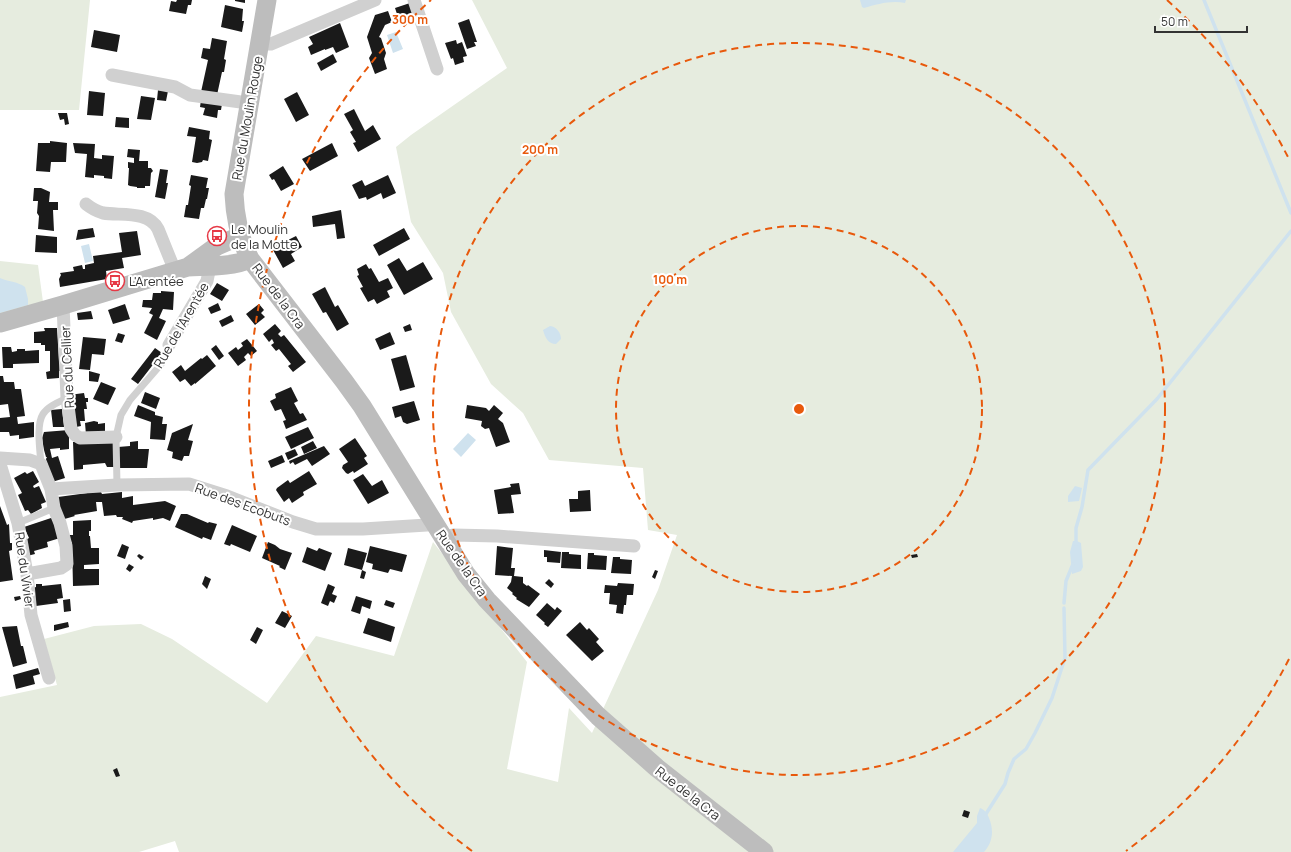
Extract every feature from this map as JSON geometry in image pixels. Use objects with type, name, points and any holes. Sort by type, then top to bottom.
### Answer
[{"type":"street","name":"Rue du Moulin Rouge","points":[[240,236],[235,210],[234,194],[248,103],[267,0]]},
{"type":"street","points":[[259,44],[272,44],[375,0]]},
{"type":"street","points":[[414,0],[437,70]]},
{"type":"street","points":[[112,75],[175,87],[190,95],[248,103]]},
{"type":"street","points":[[86,204],[93,209],[102,212],[142,217],[151,221],[155,224],[181,269]]},
{"type":"street","points":[[181,269],[217,246],[240,236]]},
{"type":"street","name":"Rue de la Cra","points":[[240,236],[250,259],[362,406],[466,574],[487,600],[598,716],[657,768],[764,852]]},
{"type":"street","name":"Rue de l'Arentée","points":[[168,345],[207,281],[210,266],[244,262],[250,259]]},
{"type":"street","points":[[0,322],[63,305],[181,269],[210,266]]},
{"type":"street","name":"Rue du Cellier","points":[[63,305],[67,398],[71,429],[75,435],[80,438],[116,437]]},
{"type":"street","points":[[0,458],[30,460],[41,464],[51,488],[54,508],[60,523],[66,546],[67,564],[61,568],[27,574]]},
{"type":"street","name":"Rue du Vivier","points":[[0,464],[18,523],[27,574],[31,615],[48,678]]},
{"type":"street","name":"Rue des Ecobuts","points":[[51,488],[189,484],[227,496],[293,522],[316,529],[363,529],[427,525],[432,521]]},
{"type":"street","points":[[443,537],[453,535],[497,536],[634,546]]},
{"type":"lane","name":"Rue de l'Arentée","points":[[117,485],[116,437],[121,415],[130,400],[163,362],[168,345]]},
{"type":"lane","points":[[41,464],[39,422],[43,413],[50,407],[67,398]]},
{"type":"lane","points":[[18,523],[54,508]]},
{"type":"shaded area","points":[[0,0],[90,0],[79,110],[0,110]]},
{"type":"shaded area","points":[[472,0],[1291,0],[1291,852],[179,852],[175,841],[139,852],[0,852],[0,697],[57,685],[44,639],[94,626],[141,624],[172,639],[267,703],[316,636],[394,656],[433,542],[527,662],[507,769],[558,782],[569,708],[592,733],[658,590],[677,535],[648,530],[643,468],[549,460],[523,413],[491,384],[451,312],[443,273],[411,222],[396,147],[507,68]]},
{"type":"shaded area","points":[[0,261],[38,265],[43,302],[0,314]]},
{"type":"water","points":[[860,0],[906,0],[905,3],[890,2],[864,8],[862,7]]},
{"type":"water","points":[[396,32],[403,49],[393,53],[387,35]]},
{"type":"water","points":[[89,244],[93,261],[85,263],[81,246]]},
{"type":"water","points":[[0,278],[25,287],[28,305],[0,313]]},
{"type":"water","points":[[550,326],[557,329],[560,335],[561,339],[556,344],[551,343],[546,338],[543,330]]},
{"type":"water","points":[[468,433],[476,440],[461,457],[453,449]]},
{"type":"water","points":[[1075,486],[1082,488],[1079,501],[1068,502],[1068,496]]},
{"type":"water","points":[[1073,541],[1081,543],[1083,567],[1081,571],[1072,574],[1070,552]]},
{"type":"water","points":[[980,808],[987,813],[992,827],[992,836],[987,848],[984,852],[953,852],[977,823],[977,816]]},
{"type":"building","points":[[177,0],[192,0],[191,5],[188,5],[186,14],[169,11],[171,1],[176,2]]},
{"type":"building","points":[[245,0],[245,3],[235,1]]},
{"type":"building","points":[[410,3],[414,15],[399,20],[395,8]]},
{"type":"building","points":[[225,5],[243,9],[242,21],[244,21],[242,32],[221,27]]},
{"type":"building","points":[[388,11],[392,22],[385,25],[379,37],[381,38],[386,53],[384,59],[387,69],[375,74],[369,58],[372,53],[367,37],[375,15]]},
{"type":"building","points":[[469,19],[477,42],[474,42],[476,46],[467,49],[458,23]]},
{"type":"building","points":[[340,23],[349,47],[336,53],[333,47],[311,55],[308,47],[313,44],[309,37]]},
{"type":"building","points":[[94,30],[120,35],[117,52],[91,47]]},
{"type":"building","points":[[212,38],[227,41],[224,59],[226,60],[224,72],[222,72],[217,95],[201,92],[208,60],[201,58],[203,48],[210,49]]},
{"type":"building","points":[[456,40],[457,44],[462,42],[467,56],[463,57],[464,62],[455,65],[445,43]]},
{"type":"building","points":[[333,54],[337,62],[321,71],[317,63]]},
{"type":"building","points":[[158,90],[168,91],[166,101],[157,100]]},
{"type":"building","points":[[89,91],[105,93],[103,116],[87,115]]},
{"type":"building","points":[[297,92],[309,115],[296,122],[284,99]]},
{"type":"building","points":[[141,96],[155,98],[151,120],[137,119]]},
{"type":"building","points":[[201,100],[222,104],[221,110],[218,110],[217,118],[203,115],[205,108],[200,107]]},
{"type":"building","points":[[354,109],[365,131],[373,125],[381,139],[358,152],[353,143],[356,142],[350,132],[353,130],[344,114]]},
{"type":"building","points":[[58,113],[67,113],[69,124],[65,125],[64,119],[60,120]]},
{"type":"building","points":[[116,117],[129,118],[129,128],[115,127]]},
{"type":"building","points":[[189,127],[210,131],[209,139],[212,140],[208,161],[203,160],[202,162],[197,163],[192,162],[196,137],[187,136]]},
{"type":"building","points":[[50,141],[67,143],[66,162],[51,162],[50,172],[36,171],[38,143],[50,143]]},
{"type":"building","points":[[73,143],[95,144],[94,158],[102,159],[102,155],[114,156],[112,179],[94,175],[94,178],[85,177],[87,154],[75,153]]},
{"type":"building","points":[[332,143],[338,156],[310,171],[302,159]]},
{"type":"building","points":[[128,149],[140,150],[139,161],[148,161],[148,168],[151,168],[153,171],[151,173],[150,186],[145,186],[145,188],[137,188],[128,185],[128,162],[134,163],[134,158],[127,157]]},
{"type":"building","points":[[283,166],[294,184],[281,191],[274,179],[272,180],[269,175]]},
{"type":"building","points":[[160,169],[168,170],[166,183],[168,183],[165,199],[155,197]]},
{"type":"building","points":[[191,175],[208,178],[206,188],[209,188],[207,199],[204,208],[201,208],[199,219],[184,217],[186,205],[188,205]]},
{"type":"building","points":[[388,175],[396,193],[383,199],[381,193],[367,200],[366,197],[359,199],[352,185],[362,180],[365,186]]},
{"type":"building","points":[[34,188],[41,188],[50,192],[49,202],[58,202],[58,210],[53,210],[54,231],[38,229],[38,201],[33,201]]},
{"type":"building","points":[[341,210],[345,238],[337,239],[335,224],[313,227],[312,216]]},
{"type":"building","points":[[93,228],[95,237],[76,240],[78,230]]},
{"type":"building","points":[[404,228],[410,239],[379,256],[373,245]]},
{"type":"building","points":[[137,231],[141,255],[122,258],[124,268],[106,271],[107,279],[60,287],[60,273],[74,271],[73,267],[82,265],[83,269],[85,269],[85,265],[94,263],[93,256],[122,252],[119,233]]},
{"type":"building","points":[[36,235],[57,237],[57,253],[35,252]]},
{"type":"building","points":[[296,236],[302,247],[291,254],[295,261],[283,268],[272,248]]},
{"type":"building","points":[[399,258],[407,271],[423,262],[433,279],[404,295],[387,265]]},
{"type":"building","points":[[366,264],[369,269],[371,268],[379,282],[388,278],[393,288],[387,291],[390,297],[377,304],[374,299],[368,302],[360,288],[363,287],[357,276],[359,275],[357,269]]},
{"type":"building","points":[[217,283],[229,290],[222,301],[210,294]]},
{"type":"building","points":[[325,287],[335,307],[338,305],[349,324],[337,331],[326,312],[323,313],[312,294]]},
{"type":"building","points":[[161,291],[174,292],[173,310],[163,309],[159,318],[166,321],[157,340],[144,333],[153,315],[149,313],[152,308],[142,307],[143,300],[152,300],[153,293],[161,293]]},
{"type":"building","points":[[218,303],[221,310],[211,314],[208,308]]},
{"type":"building","points":[[125,304],[130,319],[113,324],[108,310]]},
{"type":"building","points":[[259,304],[264,310],[261,313],[265,317],[255,325],[246,314]]},
{"type":"building","points":[[91,311],[93,319],[78,320],[77,313]]},
{"type":"building","points":[[231,315],[234,321],[222,327],[219,321]]},
{"type":"building","points":[[275,324],[281,331],[278,334],[281,337],[284,335],[306,362],[293,372],[288,366],[291,364],[279,349],[276,351],[271,345],[274,343],[272,339],[269,342],[263,334]]},
{"type":"building","points":[[410,324],[412,330],[405,332],[403,327]]},
{"type":"building","points":[[44,328],[57,328],[59,361],[61,360],[61,371],[59,371],[59,378],[47,379],[46,372],[50,371],[50,351],[45,351],[45,345],[41,345],[41,343],[34,343],[34,332],[45,331]]},
{"type":"building","points":[[390,332],[395,344],[380,350],[375,339]]},
{"type":"building","points":[[118,333],[125,335],[122,343],[115,341]]},
{"type":"building","points":[[83,337],[106,339],[104,355],[92,354],[90,370],[79,369]]},
{"type":"building","points":[[247,339],[257,351],[251,356],[248,353],[244,357],[246,360],[238,366],[228,353],[236,347],[238,350],[243,346],[241,343]]},
{"type":"building","points":[[216,345],[224,356],[219,360],[211,349]]},
{"type":"building","points":[[2,347],[11,347],[12,352],[17,351],[17,349],[25,349],[25,351],[39,350],[39,363],[13,364],[13,368],[3,368]]},
{"type":"building","points":[[155,348],[162,353],[138,384],[131,379]]},
{"type":"building","points":[[207,355],[216,366],[191,386],[185,379],[180,382],[172,372],[181,365],[185,371]]},
{"type":"building","points":[[406,355],[415,387],[400,391],[391,359]]},
{"type":"building","points":[[89,371],[100,374],[98,382],[89,381]]},
{"type":"building","points":[[0,376],[3,376],[4,382],[14,382],[15,389],[21,389],[25,416],[17,417],[18,424],[34,422],[34,437],[19,439],[19,435],[10,436],[9,432],[0,432],[0,418],[10,417],[8,404],[0,405]]},
{"type":"building","points":[[101,382],[116,388],[108,405],[93,399]]},
{"type":"building","points":[[291,387],[298,401],[294,403],[300,414],[303,413],[307,420],[286,429],[283,421],[286,420],[281,409],[275,411],[270,401],[276,398],[275,394]]},
{"type":"building","points":[[145,392],[160,398],[156,409],[141,403]]},
{"type":"building","points":[[84,393],[85,398],[88,398],[88,402],[86,402],[87,409],[84,409],[85,421],[80,421],[81,426],[76,427],[69,395]]},
{"type":"building","points":[[414,401],[420,420],[407,424],[403,422],[401,416],[395,418],[392,407]]},
{"type":"building","points":[[138,405],[155,412],[155,415],[163,417],[162,424],[167,424],[165,440],[150,439],[151,422],[134,416]]},
{"type":"building","points":[[467,405],[486,408],[489,411],[494,405],[503,413],[498,419],[503,423],[510,442],[496,447],[489,428],[485,429],[481,426],[482,421],[465,418]]},
{"type":"building","points":[[62,409],[64,427],[53,427],[51,410]]},
{"type":"building","points":[[94,421],[98,422],[98,424],[105,423],[105,431],[86,435],[85,423]]},
{"type":"building","points":[[193,424],[188,440],[193,441],[189,456],[184,456],[182,461],[172,458],[173,452],[167,450],[172,433]]},
{"type":"building","points":[[308,427],[314,438],[291,449],[285,437]]},
{"type":"building","points":[[69,430],[69,449],[50,449],[52,458],[58,456],[65,478],[52,482],[42,438],[44,432]]},
{"type":"building","points":[[355,438],[367,456],[364,458],[368,464],[354,473],[353,471],[348,474],[342,468],[343,465],[348,462],[339,449]]},
{"type":"building","points":[[138,441],[138,449],[149,449],[147,468],[118,468],[118,447],[130,446],[130,442]]},
{"type":"building","points":[[313,441],[317,448],[304,454],[301,447]]},
{"type":"building","points":[[73,442],[113,442],[114,467],[107,467],[105,463],[83,465],[83,469],[74,470]]},
{"type":"building","points":[[324,446],[330,454],[312,466],[307,459],[295,465],[293,462],[290,464],[289,461]]},
{"type":"building","points":[[295,449],[298,455],[288,460],[285,453]]},
{"type":"building","points":[[282,455],[285,462],[271,468],[268,461]]},
{"type":"building","points":[[33,471],[39,482],[33,486],[34,488],[39,486],[46,502],[41,504],[42,508],[31,514],[28,510],[25,511],[18,495],[22,493],[14,478],[25,472],[27,474]]},
{"type":"building","points":[[309,471],[317,484],[303,492],[304,495],[292,503],[289,498],[284,502],[276,490],[277,488],[288,480],[290,483]]},
{"type":"building","points":[[363,474],[372,486],[382,480],[389,493],[368,504],[353,480]]},
{"type":"building","points":[[519,483],[521,494],[511,495],[514,513],[498,514],[494,490],[511,487],[510,484]]},
{"type":"building","points":[[590,490],[591,511],[570,512],[569,499],[578,499],[578,491]]},
{"type":"building","points":[[101,492],[102,494],[122,492],[122,498],[133,496],[133,505],[165,501],[176,506],[170,521],[163,518],[153,520],[153,518],[133,521],[132,523],[122,519],[123,517],[117,517],[116,515],[104,516],[102,502],[96,502],[97,511],[74,515],[75,516],[61,520],[58,497]]},
{"type":"building","points":[[0,506],[7,525],[9,524],[12,550],[9,551],[13,580],[0,582]]},
{"type":"building","points":[[181,514],[187,514],[208,523],[217,524],[211,540],[203,537],[202,539],[175,527]]},
{"type":"building","points":[[54,517],[60,538],[47,542],[48,547],[34,551],[35,554],[27,556],[24,541],[29,538],[24,527]]},
{"type":"building","points":[[91,520],[91,531],[89,531],[89,536],[91,548],[99,548],[99,564],[84,565],[84,569],[99,569],[99,585],[73,586],[72,543],[67,535],[73,535],[73,521]]},
{"type":"building","points":[[232,525],[257,536],[250,552],[231,544],[230,546],[224,544]]},
{"type":"building","points":[[268,542],[280,549],[292,553],[285,570],[279,567],[280,566],[262,558]]},
{"type":"building","points":[[122,544],[129,547],[125,559],[117,556]]},
{"type":"building","points":[[370,546],[407,555],[402,572],[390,569],[388,573],[372,569],[373,564],[366,562]]},
{"type":"building","points":[[497,546],[513,548],[511,568],[515,568],[514,576],[523,577],[523,583],[540,594],[529,607],[516,599],[517,598],[512,594],[513,593],[507,588],[511,582],[512,576],[495,575]]},
{"type":"building","points":[[307,547],[317,551],[319,548],[332,553],[325,571],[302,562]]},
{"type":"building","points":[[348,548],[367,553],[362,570],[344,565]]},
{"type":"building","points":[[544,550],[561,552],[560,563],[547,562],[547,557],[544,557]]},
{"type":"building","points":[[562,552],[581,555],[581,569],[561,568]]},
{"type":"building","points":[[588,553],[607,556],[606,570],[587,569]]},
{"type":"building","points":[[139,554],[144,557],[141,560],[137,556]]},
{"type":"building","points":[[917,554],[918,557],[912,558],[911,555]]},
{"type":"building","points":[[613,557],[632,560],[631,574],[611,573]]},
{"type":"building","points":[[129,564],[134,567],[130,572],[126,569]]},
{"type":"building","points":[[362,570],[366,572],[364,579],[360,578]]},
{"type":"building","points":[[655,570],[658,571],[655,579],[652,577]]},
{"type":"building","points":[[205,576],[211,579],[207,589],[202,584]]},
{"type":"building","points":[[549,579],[554,584],[551,588],[545,583]]},
{"type":"building","points":[[618,583],[634,584],[633,595],[627,595],[623,614],[616,613],[617,605],[609,604],[610,593],[604,593],[605,585],[617,586]]},
{"type":"building","points":[[36,584],[42,584],[42,586],[61,584],[63,598],[57,599],[58,603],[36,606],[33,588],[36,587]]},
{"type":"building","points":[[328,584],[335,587],[332,594],[337,596],[334,603],[330,601],[328,606],[321,603]]},
{"type":"building","points":[[20,596],[21,599],[15,601],[14,597]]},
{"type":"building","points":[[356,596],[372,601],[370,609],[362,606],[360,614],[351,611]]},
{"type":"building","points":[[70,599],[71,611],[64,612],[63,600]]},
{"type":"building","points":[[386,600],[395,603],[393,608],[384,605]]},
{"type":"building","points":[[547,603],[555,610],[557,607],[562,611],[548,627],[536,615]]},
{"type":"building","points":[[282,611],[292,616],[285,628],[275,623]]},
{"type":"building","points":[[368,618],[395,627],[391,642],[363,633]]},
{"type":"building","points":[[68,622],[69,627],[54,631],[54,625]]},
{"type":"building","points":[[580,622],[587,630],[589,628],[599,639],[596,642],[604,651],[592,661],[566,635]]},
{"type":"building","points":[[17,626],[21,646],[23,646],[27,663],[13,667],[2,627]]},
{"type":"building","points":[[257,627],[263,630],[256,644],[250,640]]},
{"type":"building","points":[[38,668],[40,674],[33,676],[35,684],[16,689],[13,675]]},
{"type":"building","points":[[117,768],[120,776],[116,777],[113,770]]},
{"type":"building","points":[[964,810],[970,812],[968,818],[962,816]]},
{"type":"waterway","points":[[1204,0],[1291,213]]},
{"type":"waterway","points":[[1076,544],[1076,528],[1082,507],[1088,470],[1157,399],[1291,231]]},
{"type":"waterway","points":[[1064,603],[1066,581],[1073,564]]},
{"type":"waterway","points":[[984,817],[1005,784],[1014,759],[1026,749],[1052,698],[1065,658],[1064,608]]},
{"type":"place","name":"Le Moulin de la Motte","points":[[217,236]]},
{"type":"place","name":"L'Arentée","points":[[115,281]]}]
